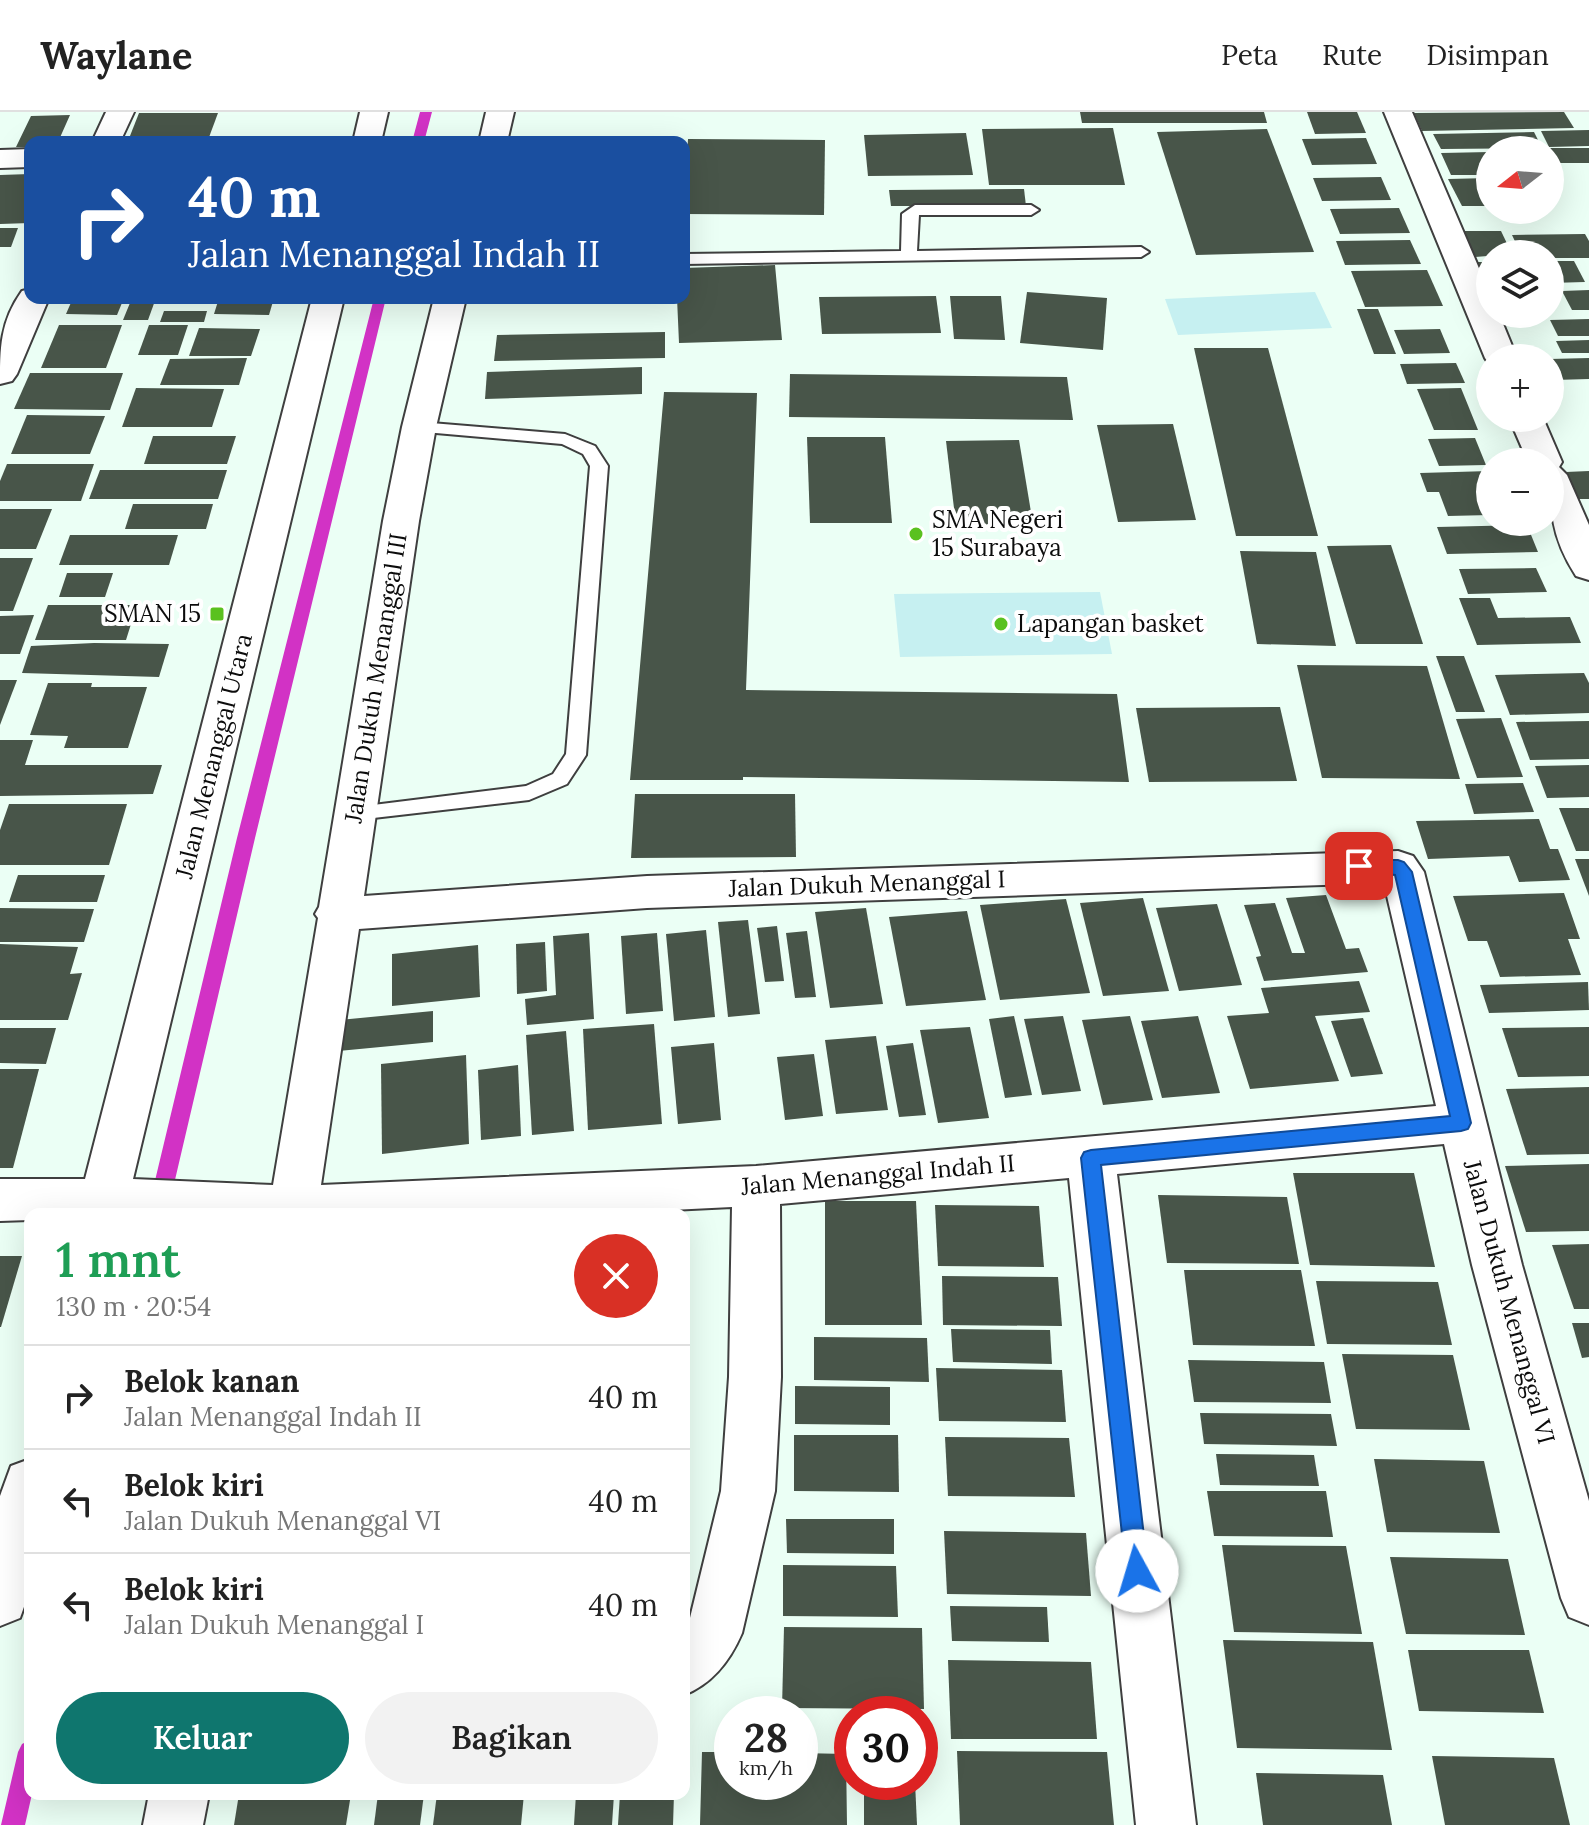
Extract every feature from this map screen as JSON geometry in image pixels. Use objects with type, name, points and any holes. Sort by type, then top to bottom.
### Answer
[{"type":"street","points":[[109,136],[120,112]]},
{"type":"street","points":[[368,136],[374,112]]},
{"type":"street","points":[[494,136],[500,112]]},
{"type":"street","points":[[1398,112],[1495,344]]},
{"type":"street","points":[[0,159],[24,158]]},
{"type":"street","points":[[0,290],[24,289]]},
{"type":"street","points":[[0,374],[30,304]]},
{"type":"street","name":"Jalan Menanggal Utara","points":[[110,1204],[327,304]]},
{"type":"street","name":"Jalan Dukuh Menanggal III","points":[[285,1208],[316,1061],[401,521],[419,427],[449,304]]},
{"type":"street","points":[[1564,508],[1589,568]]},
{"type":"street","name":"Jalan Dukuh Menanggal I","points":[[337,914],[647,892],[1398,867]]},
{"type":"street","name":"Jalan Dukuh Menanggal VI","points":[[1398,867],[1403,872],[1461,1123],[1589,1598]]},
{"type":"street","name":"Jalan Menanggal Indah II","points":[[305,1208],[756,1186],[1461,1123]]},
{"type":"street","points":[[1091,1158],[1166,1825]]},
{"type":"street","points":[[690,1660],[714,1633],[748,1491],[755,1377],[756,1186]]},
{"type":"street","name":"Jalan Menanggal Indah II","points":[[0,1200],[250,1208]]},
{"type":"street","points":[[0,1599],[17,1511]]},
{"type":"street","points":[[173,1825],[178,1800]]},
{"type":"lane","points":[[909,255],[910,214],[915,210],[1031,210]]},
{"type":"lane","points":[[690,259],[1141,252]]},
{"type":"lane","points":[[356,813],[529,793],[560,779],[576,755],[599,466],[589,450],[565,439],[419,427]]},
{"type":"shaded area","points":[[1315,292],[1332,328],[1178,335],[1165,299]]},
{"type":"shaded area","name":"Lapangan basket","points":[[1100,592],[1112,654],[900,657],[894,594]]},
{"type":"building","points":[[1080,112],[1264,112],[1267,123],[1082,123]]},
{"type":"building","points":[[1307,112],[1357,112],[1366,133],[1315,134]]},
{"type":"building","points":[[1564,112],[1574,128],[1422,131],[1414,113]]},
{"type":"building","points":[[139,113],[218,113],[209,136],[130,136]]},
{"type":"building","points":[[70,115],[61,136],[24,136],[24,147],[16,147],[31,116]]},
{"type":"building","points":[[1113,128],[1125,185],[989,185],[982,129]]},
{"type":"building","points":[[1267,129],[1314,252],[1196,255],[1157,132]]},
{"type":"building","points":[[1589,130],[1589,146],[1564,147],[1564,136],[1544,136],[1541,131]]},
{"type":"building","points":[[1534,132],[1536,136],[1476,136],[1476,149],[1441,149],[1433,134]]},
{"type":"building","points":[[966,133],[973,175],[868,176],[864,135]]},
{"type":"building","points":[[1366,138],[1377,164],[1312,165],[1302,139]]},
{"type":"building","points":[[690,139],[825,140],[824,215],[690,214]]},
{"type":"building","points":[[1564,148],[1589,148],[1589,163],[1564,163]]},
{"type":"building","points":[[1476,152],[1476,175],[1451,175],[1441,153]]},
{"type":"building","points":[[24,174],[24,223],[0,224],[0,175]]},
{"type":"building","points":[[1381,177],[1391,200],[1322,201],[1313,178]]},
{"type":"building","points":[[1476,178],[1476,206],[1462,206],[1448,179]]},
{"type":"building","points":[[1024,189],[1026,206],[891,206],[889,190]]},
{"type":"building","points":[[1399,208],[1410,233],[1340,234],[1330,209]]},
{"type":"building","points":[[0,228],[18,228],[11,247],[0,247]]},
{"type":"building","points":[[1450,231],[1501,231],[1505,240],[1476,240],[1476,257],[1463,258]]},
{"type":"building","points":[[1585,234],[1589,241],[1589,258],[1564,258],[1564,240],[1514,240],[1512,235]]},
{"type":"building","points":[[1410,240],[1421,264],[1345,265],[1336,241]]},
{"type":"building","points":[[1564,261],[1574,261],[1585,282],[1564,283]]},
{"type":"building","points":[[775,265],[782,340],[679,343],[677,304],[690,304],[690,268]]},
{"type":"building","points":[[1427,270],[1443,306],[1365,307],[1351,271]]},
{"type":"building","points":[[1589,290],[1589,310],[1572,310],[1564,291]]},
{"type":"building","points":[[1027,292],[1107,298],[1103,350],[1020,343]]},
{"type":"building","points":[[936,296],[941,333],[822,334],[819,297]]},
{"type":"building","points":[[950,296],[1001,296],[1005,340],[954,339]]},
{"type":"building","points":[[70,304],[122,304],[117,315],[66,314]]},
{"type":"building","points":[[130,304],[154,304],[148,320],[123,320]]},
{"type":"building","points":[[217,304],[272,304],[269,315],[214,314]]},
{"type":"building","points":[[1357,309],[1378,309],[1396,354],[1374,354]]},
{"type":"building","points":[[164,311],[207,311],[204,322],[160,322]]},
{"type":"building","points":[[1589,319],[1589,336],[1558,336],[1554,328],[1564,328],[1564,320]]},
{"type":"building","points":[[59,325],[122,325],[106,368],[41,368]]},
{"type":"building","points":[[149,325],[188,325],[178,355],[138,355]]},
{"type":"building","points":[[199,328],[260,329],[251,356],[189,356]]},
{"type":"building","points":[[1440,329],[1450,353],[1404,354],[1394,330]]},
{"type":"building","points":[[665,332],[665,358],[494,361],[497,335]]},
{"type":"building","points":[[1589,340],[1589,353],[1564,353],[1564,344],[1556,341]]},
{"type":"building","points":[[1194,348],[1268,348],[1318,536],[1236,536]]},
{"type":"building","points":[[247,358],[239,385],[160,385],[170,359]]},
{"type":"building","points":[[1589,358],[1589,379],[1564,380],[1564,359]]},
{"type":"building","points":[[1456,363],[1465,383],[1407,384],[1400,364]]},
{"type":"building","points":[[642,367],[642,394],[485,399],[487,372]]},
{"type":"building","points":[[30,373],[123,373],[110,410],[14,409]]},
{"type":"building","points":[[790,374],[1067,377],[1073,420],[789,417]]},
{"type":"building","points":[[136,388],[224,389],[212,427],[122,427]]},
{"type":"building","points":[[1461,388],[1476,430],[1434,430],[1417,389]]},
{"type":"building","points":[[664,392],[757,393],[746,690],[1117,694],[1129,782],[743,777],[743,780],[630,780]]},
{"type":"building","points":[[27,415],[105,416],[90,454],[11,454]]},
{"type":"building","points":[[1173,424],[1196,520],[1118,522],[1097,425]]},
{"type":"building","points":[[153,436],[236,436],[227,464],[144,464]]},
{"type":"building","points":[[807,437],[885,437],[892,523],[810,523]]},
{"type":"building","points":[[1475,438],[1479,448],[1476,448],[1476,465],[1439,466],[1428,439]]},
{"type":"building","points":[[1019,440],[1033,524],[956,525],[946,441]]},
{"type":"building","points":[[7,464],[94,464],[81,501],[0,501],[0,481]]},
{"type":"building","points":[[100,470],[227,470],[218,499],[89,499]]},
{"type":"building","points":[[1476,471],[1476,515],[1448,516],[1439,492],[1427,492],[1420,473]]},
{"type":"building","points":[[1589,471],[1589,499],[1578,499],[1566,472]]},
{"type":"building","points":[[133,504],[213,504],[206,529],[125,529]]},
{"type":"building","points":[[0,509],[52,509],[36,549],[0,549]]},
{"type":"building","points":[[1476,526],[1476,536],[1531,536],[1538,552],[1447,554],[1437,527]]},
{"type":"building","points":[[70,535],[178,535],[169,565],[59,565]]},
{"type":"building","points":[[1391,545],[1423,644],[1356,644],[1327,546]]},
{"type":"building","points":[[1240,551],[1316,552],[1336,646],[1257,644]]},
{"type":"building","points":[[0,558],[33,558],[13,611],[0,611]]},
{"type":"building","points":[[1536,568],[1547,592],[1468,594],[1459,569]]},
{"type":"building","points":[[67,573],[113,573],[105,597],[59,597]]},
{"type":"building","points":[[1459,598],[1490,598],[1498,618],[1570,617],[1581,643],[1477,645]]},
{"type":"building","points":[[48,605],[137,605],[126,640],[35,640]]},
{"type":"building","points":[[34,615],[20,654],[0,654],[0,616]]},
{"type":"building","points":[[169,644],[159,677],[22,673],[31,646]]},
{"type":"building","points":[[1436,656],[1464,656],[1485,712],[1456,712]]},
{"type":"building","points":[[1297,665],[1427,666],[1460,779],[1322,778]]},
{"type":"building","points":[[1584,673],[1589,683],[1589,713],[1510,715],[1495,675]]},
{"type":"building","points":[[0,680],[17,680],[0,725]]},
{"type":"building","points":[[48,683],[147,687],[128,748],[64,748],[68,736],[30,735]]},
{"type":"building","points":[[1280,707],[1297,781],[1149,782],[1136,708]]},
{"type":"building","points":[[1501,718],[1523,777],[1477,778],[1456,719]]},
{"type":"building","points":[[1589,721],[1589,759],[1530,760],[1516,722]]},
{"type":"building","points":[[0,740],[33,740],[25,765],[162,765],[153,794],[0,796]]},
{"type":"building","points":[[1589,765],[1589,797],[1547,798],[1535,766]]},
{"type":"building","points":[[1523,783],[1534,812],[1474,814],[1465,784]]},
{"type":"building","points":[[635,794],[795,794],[796,857],[631,858]]},
{"type":"building","points":[[9,804],[127,804],[109,865],[0,865],[0,830]]},
{"type":"building","points":[[1559,808],[1589,808],[1589,851],[1576,851]]},
{"type":"building","points":[[1539,819],[1550,849],[1558,849],[1570,880],[1519,882],[1509,856],[1428,859],[1416,821]]},
{"type":"building","points":[[1575,859],[1589,859],[1589,896]]},
{"type":"building","points":[[18,875],[105,875],[97,902],[9,902]]},
{"type":"building","points":[[1564,893],[1580,939],[1568,939],[1581,975],[1500,977],[1487,941],[1468,941],[1453,896]]},
{"type":"building","points":[[1326,895],[1346,949],[1359,948],[1368,972],[1264,981],[1256,957],[1261,956],[1244,905],[1275,903],[1292,953],[1305,953],[1286,898]]},
{"type":"building","points":[[1143,898],[1169,991],[1103,996],[1080,903]]},
{"type":"building","points":[[1066,899],[1090,993],[1000,1000],[980,905]]},
{"type":"building","points":[[1217,904],[1242,985],[1179,991],[1156,908]]},
{"type":"building","points":[[0,908],[94,909],[84,942],[0,942]]},
{"type":"building","points":[[866,908],[883,1004],[830,1008],[815,912]]},
{"type":"building","points":[[967,911],[986,1000],[906,1006],[889,917]]},
{"type":"building","points":[[748,920],[760,1014],[728,1017],[718,922]]},
{"type":"building","points":[[777,926],[784,981],[765,982],[757,928]]},
{"type":"building","points":[[706,930],[715,1017],[674,1021],[666,934]]},
{"type":"building","points":[[807,931],[816,997],[795,998],[786,933]]},
{"type":"building","points":[[589,933],[594,1019],[527,1025],[525,999],[556,995],[553,936]]},
{"type":"building","points":[[657,933],[663,1011],[626,1014],[621,936]]},
{"type":"building","points":[[545,942],[547,991],[517,994],[516,944]]},
{"type":"building","points":[[0,944],[78,947],[70,974],[82,973],[68,1020],[0,1020]]},
{"type":"building","points":[[478,945],[480,997],[392,1006],[392,954]]},
{"type":"building","points":[[1359,981],[1370,1012],[1315,1016],[1339,1081],[1250,1089],[1227,1016],[1269,1013],[1261,988]]},
{"type":"building","points":[[1588,982],[1589,1010],[1489,1013],[1480,985]]},
{"type":"building","points":[[433,1011],[433,1042],[328,1052],[329,1021]]},
{"type":"building","points":[[1014,1016],[1032,1095],[1005,1098],[989,1019]]},
{"type":"building","points":[[1063,1016],[1081,1091],[1042,1095],[1024,1019]]},
{"type":"building","points":[[1130,1016],[1153,1100],[1103,1105],[1082,1020]]},
{"type":"building","points":[[1198,1016],[1220,1093],[1162,1098],[1141,1021]]},
{"type":"building","points":[[1363,1018],[1383,1074],[1351,1077],[1331,1021]]},
{"type":"building","points":[[654,1024],[662,1124],[588,1130],[583,1029]]},
{"type":"building","points":[[970,1027],[989,1118],[938,1123],[920,1030]]},
{"type":"building","points":[[1589,1027],[1589,1076],[1518,1077],[1502,1028]]},
{"type":"building","points":[[0,1028],[56,1028],[46,1064],[0,1063]]},
{"type":"building","points":[[566,1031],[574,1131],[532,1135],[526,1035]]},
{"type":"building","points":[[876,1036],[888,1110],[836,1114],[825,1040]]},
{"type":"building","points":[[714,1043],[721,1120],[678,1124],[671,1047]]},
{"type":"building","points":[[913,1043],[926,1115],[899,1117],[886,1046]]},
{"type":"building","points":[[814,1054],[823,1116],[785,1120],[777,1057]]},
{"type":"building","points":[[466,1055],[469,1144],[382,1154],[381,1064]]},
{"type":"building","points":[[518,1065],[521,1136],[481,1140],[478,1070]]},
{"type":"building","points":[[0,1069],[39,1069],[13,1168],[0,1168]]},
{"type":"building","points":[[1589,1087],[1589,1154],[1527,1155],[1506,1089]]},
{"type":"building","points":[[1589,1164],[1589,1231],[1526,1232],[1505,1166]]},
{"type":"building","points":[[1293,1173],[1414,1173],[1435,1267],[1310,1265]]},
{"type":"building","points":[[1158,1195],[1287,1197],[1299,1264],[1167,1263]]},
{"type":"building","points":[[825,1201],[916,1201],[922,1325],[825,1325]]},
{"type":"building","points":[[935,1205],[1039,1206],[1044,1267],[938,1266]]},
{"type":"building","points":[[1589,1244],[1589,1309],[1574,1309],[1552,1245]]},
{"type":"building","points":[[0,1256],[22,1256],[1,1327],[0,1327]]},
{"type":"building","points":[[1184,1270],[1301,1270],[1315,1346],[1193,1345]]},
{"type":"building","points":[[942,1276],[1058,1277],[1062,1326],[943,1325]]},
{"type":"building","points":[[1316,1281],[1438,1282],[1452,1345],[1327,1344]]},
{"type":"building","points":[[1572,1323],[1589,1323],[1589,1357],[1582,1358]]},
{"type":"building","points":[[951,1329],[1050,1330],[1052,1364],[953,1362]]},
{"type":"building","points":[[814,1337],[927,1338],[929,1382],[814,1380]]},
{"type":"building","points":[[1342,1354],[1453,1355],[1470,1430],[1356,1429]]},
{"type":"building","points":[[1188,1360],[1324,1362],[1331,1403],[1194,1402]]},
{"type":"building","points":[[936,1368],[1062,1370],[1066,1422],[939,1421]]},
{"type":"building","points":[[795,1386],[890,1387],[890,1425],[795,1424]]},
{"type":"building","points":[[1200,1413],[1331,1414],[1337,1446],[1204,1444]]},
{"type":"building","points":[[794,1435],[898,1435],[899,1492],[794,1491]]},
{"type":"building","points":[[945,1437],[1069,1438],[1075,1497],[948,1496]]},
{"type":"building","points":[[1216,1454],[1314,1455],[1319,1486],[1220,1485]]},
{"type":"building","points":[[1374,1459],[1484,1461],[1500,1533],[1387,1532]]},
{"type":"building","points":[[1207,1491],[1326,1491],[1333,1537],[1214,1536]]},
{"type":"building","points":[[786,1519],[894,1519],[894,1554],[787,1553]]},
{"type":"building","points":[[944,1531],[1086,1533],[1091,1596],[947,1594]]},
{"type":"building","points":[[1222,1545],[1346,1546],[1362,1634],[1234,1632]]},
{"type":"building","points":[[1390,1557],[1508,1559],[1525,1635],[1406,1634]]},
{"type":"building","points":[[783,1565],[896,1566],[898,1617],[783,1616]]},
{"type":"building","points":[[950,1606],[1047,1607],[1049,1642],[952,1641]]},
{"type":"building","points":[[784,1627],[922,1628],[924,1696],[834,1696],[834,1708],[818,1708],[818,1696],[782,1696]]},
{"type":"building","points":[[1223,1640],[1373,1642],[1392,1750],[1237,1748]]},
{"type":"building","points":[[1408,1650],[1529,1650],[1544,1713],[1419,1711]]},
{"type":"building","points":[[948,1660],[1091,1662],[1097,1739],[951,1739]]},
{"type":"building","points":[[957,1751],[1107,1752],[1114,1825],[960,1825]]},
{"type":"building","points":[[702,1752],[714,1752],[714,1800],[818,1800],[818,1753],[834,1754],[834,1800],[847,1800],[847,1825],[700,1825]]},
{"type":"building","points":[[1432,1756],[1554,1758],[1570,1825],[1445,1825]]},
{"type":"building","points":[[1256,1773],[1383,1775],[1392,1825],[1263,1825]]},
{"type":"building","points":[[238,1800],[350,1800],[346,1825],[234,1825]]},
{"type":"building","points":[[377,1800],[423,1800],[420,1825],[374,1825]]},
{"type":"building","points":[[436,1800],[523,1800],[521,1825],[433,1825]]},
{"type":"building","points":[[576,1800],[614,1800],[612,1825],[574,1825]]},
{"type":"building","points":[[620,1800],[674,1800],[673,1825],[618,1825]]},
{"type":"building","points":[[864,1800],[916,1800],[917,1825],[864,1825]]},
{"type":"waterway","points":[[420,136],[426,112]]},
{"type":"waterway","points":[[158,1208],[246,838],[379,304]]},
{"type":"waterway","points":[[13,1825],[24,1778]]},
{"type":"place","name":"SMA Negeri 15 Surabaya","points":[[916,534]]},
{"type":"place","name":"SMAN 15","points":[[217,614]]},
{"type":"place","name":"Lapangan basket","points":[[1001,624]]},
{"type":"route","points":[[1137,1571],[1091,1158],[1461,1123],[1403,872],[1390,865],[1359,866]]}]
